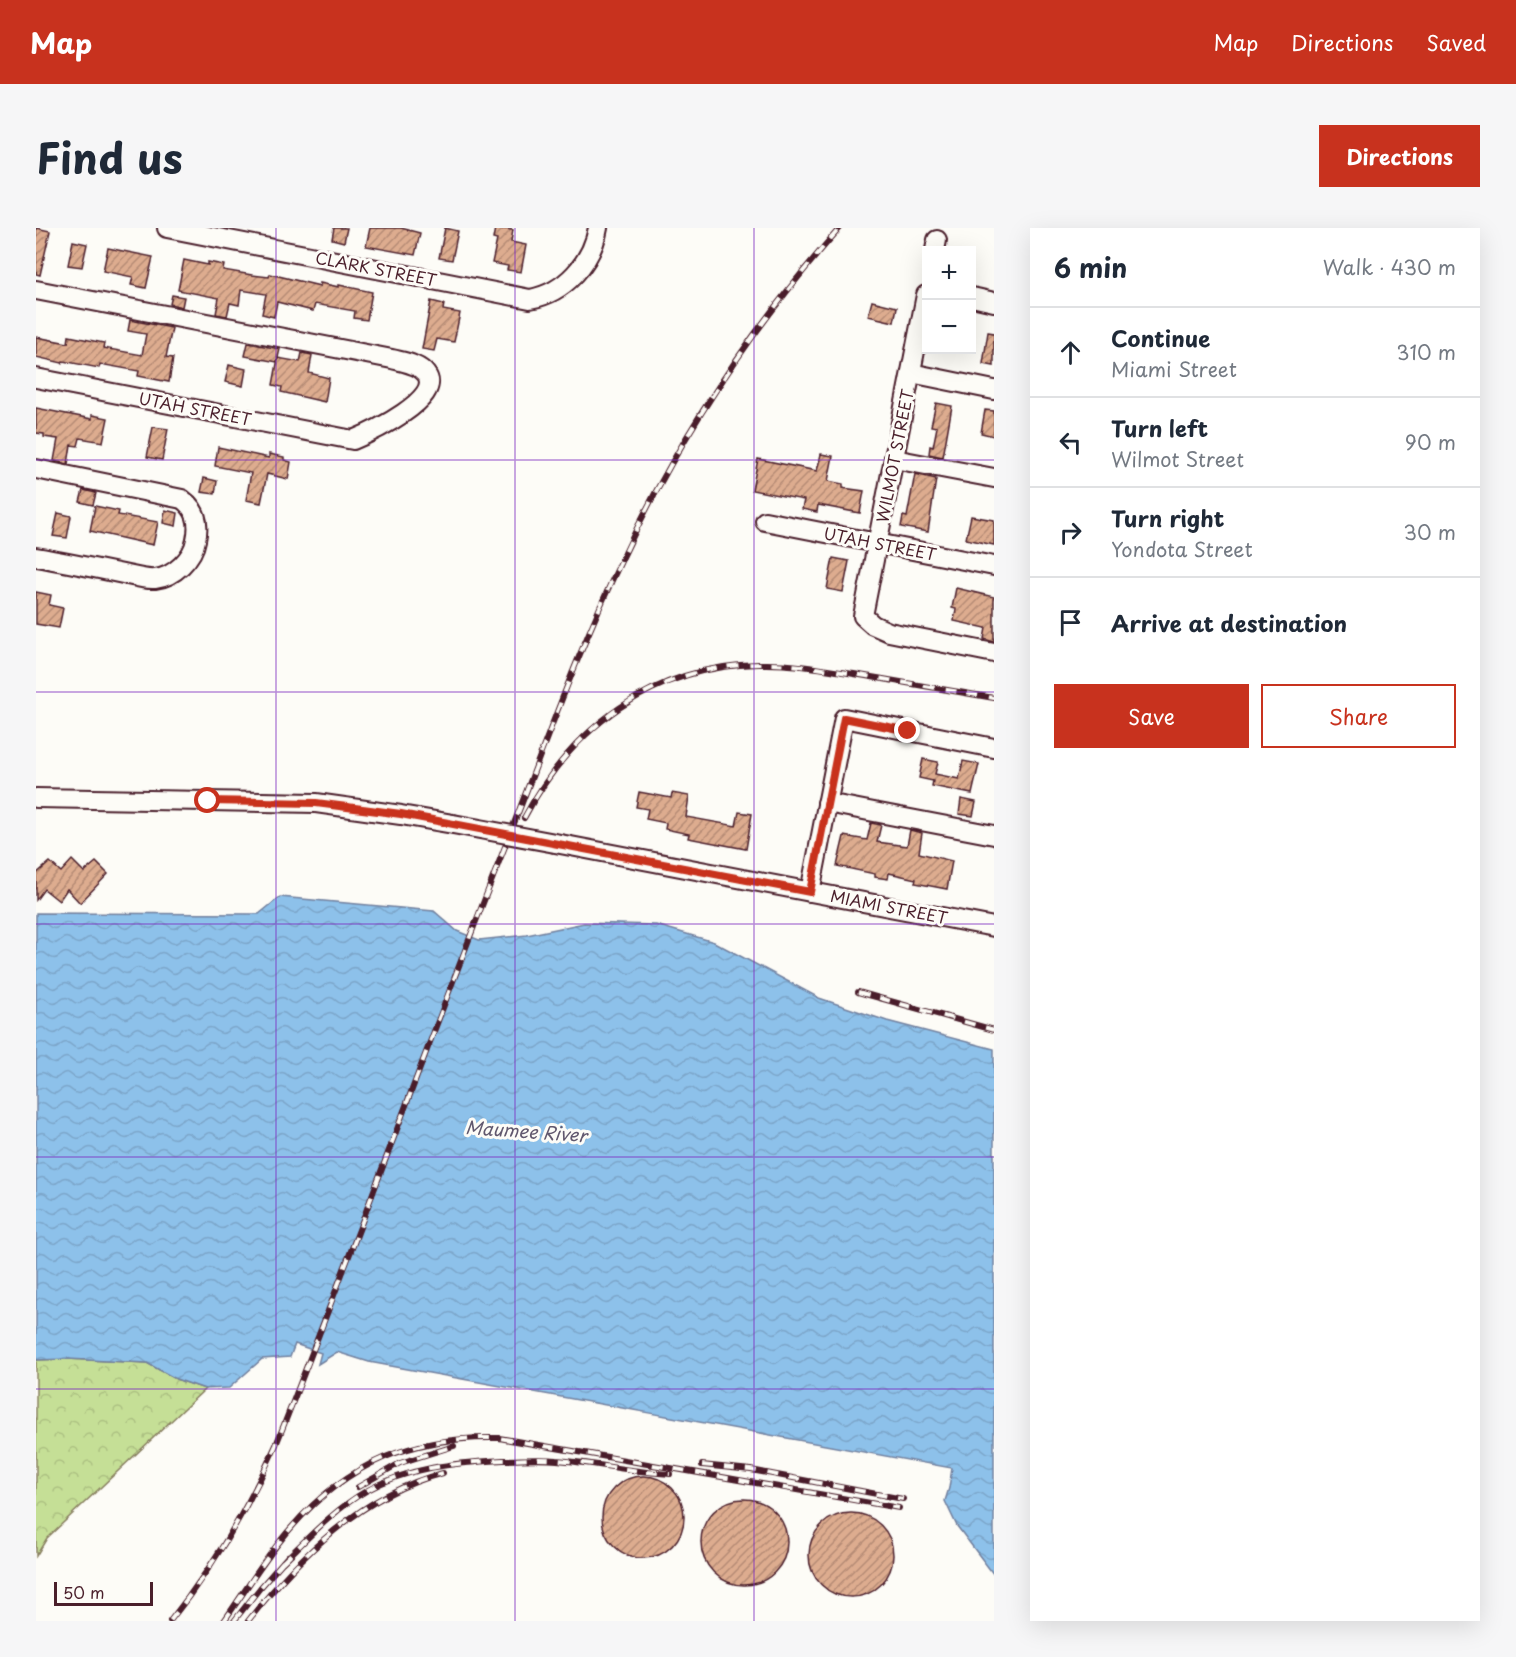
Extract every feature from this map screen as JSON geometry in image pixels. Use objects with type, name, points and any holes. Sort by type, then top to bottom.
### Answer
[{"type":"street","name":"CLARK STREET","points":[[167,228],[530,299],[542,297],[551,292],[578,271],[591,252],[598,228]]},
{"type":"street","name":"UTAH STREET","points":[[36,290],[392,359],[412,365],[428,376],[430,384],[428,391],[420,400],[390,421],[353,441],[36,378]]},
{"type":"street","points":[[976,298],[994,302]]},
{"type":"street","name":"WILMOT STREET","points":[[926,300],[863,616],[873,625],[889,632],[994,653]]},
{"type":"street","points":[[911,373],[994,390]]},
{"type":"street","points":[[894,459],[994,478]]},
{"type":"street","points":[[36,469],[182,499],[195,512],[198,522],[196,543],[187,559],[175,571],[153,580],[36,556]]},
{"type":"street","name":"UTAH STREET","points":[[765,521],[994,566]]},
{"type":"street","points":[[810,892],[844,718],[994,748]]},
{"type":"street","name":"MIAMI STREET","points":[[36,798],[316,803],[401,814],[994,927]]},
{"type":"street","points":[[827,803],[994,835]]},
{"type":"green space","points":[[67,1359],[147,1363],[176,1379],[205,1389],[47,1538],[36,1556],[36,1360]]},
{"type":"water","name":"Maumee River","points":[[280,897],[434,911],[457,931],[479,940],[527,935],[584,923],[656,925],[714,942],[819,998],[887,1021],[994,1049],[994,1575],[957,1526],[945,1501],[952,1468],[369,1362],[337,1352],[318,1364],[321,1353],[295,1344],[290,1357],[262,1359],[229,1388],[205,1389],[176,1379],[147,1363],[67,1359],[36,1360],[36,913],[259,914]]},
{"type":"building","points":[[36,228],[50,231],[40,275],[36,274]]},
{"type":"building","points":[[334,228],[347,228],[344,242],[332,239]]},
{"type":"building","points":[[370,228],[401,228],[420,233],[415,255],[366,246]]},
{"type":"building","points":[[445,228],[458,231],[452,260],[439,258]]},
{"type":"building","points":[[495,228],[513,230],[511,242],[526,245],[521,272],[507,270],[508,266],[492,263],[497,240],[493,239]]},
{"type":"building","points":[[73,241],[87,244],[82,267],[68,265]]},
{"type":"building","points":[[108,248],[153,257],[146,288],[131,285],[133,277],[103,271]]},
{"type":"building","points":[[184,260],[208,265],[208,262],[224,265],[223,270],[252,275],[269,277],[270,274],[320,286],[320,283],[339,287],[339,285],[372,292],[367,320],[354,318],[355,311],[315,304],[313,311],[277,302],[274,317],[262,314],[266,294],[241,290],[239,305],[230,303],[227,316],[216,314],[219,298],[178,290]]},
{"type":"building","points":[[172,295],[184,297],[182,307],[170,304]]},
{"type":"building","points":[[431,301],[444,304],[443,310],[460,313],[454,342],[437,339],[434,351],[422,349]]},
{"type":"building","points":[[872,301],[897,307],[894,322],[868,316]]},
{"type":"building","points":[[130,320],[172,328],[166,357],[173,358],[169,382],[138,376],[139,371],[100,364],[99,368],[63,361],[62,363],[36,357],[36,337],[68,343],[69,336],[104,343],[103,348],[142,355],[146,334],[128,331]]},
{"type":"building","points":[[988,332],[994,333],[994,366],[983,364]]},
{"type":"building","points":[[248,343],[280,349],[277,362],[245,356]]},
{"type":"building","points":[[302,353],[312,355],[309,373],[329,378],[325,402],[281,392],[282,387],[273,385],[278,358],[300,362]]},
{"type":"building","points":[[229,365],[246,369],[243,386],[225,382]]},
{"type":"building","points":[[936,403],[952,406],[943,457],[929,454],[930,446],[933,447],[937,427],[931,426]]},
{"type":"building","points":[[36,408],[92,419],[92,415],[108,418],[103,442],[80,438],[78,446],[71,445],[68,464],[54,461],[58,439],[36,433]]},
{"type":"building","points":[[985,410],[994,411],[994,436],[981,433]]},
{"type":"building","points":[[153,427],[168,429],[162,460],[147,457]]},
{"type":"building","points":[[218,447],[269,458],[269,454],[284,457],[284,460],[291,462],[288,479],[267,474],[261,503],[246,500],[251,473],[215,466]]},
{"type":"building","points":[[821,454],[833,456],[828,481],[843,484],[843,488],[864,491],[860,513],[818,505],[817,512],[802,509],[804,500],[752,490],[758,459],[817,471]]},
{"type":"building","points":[[915,474],[936,479],[928,532],[901,527],[903,516],[907,517]]},
{"type":"building","points":[[204,478],[217,481],[215,494],[201,492]]},
{"type":"building","points":[[83,490],[96,493],[93,505],[80,502]]},
{"type":"building","points":[[95,506],[119,511],[118,515],[158,522],[153,545],[90,531]]},
{"type":"building","points":[[165,510],[178,513],[176,526],[163,523]]},
{"type":"building","points":[[58,513],[71,516],[67,538],[53,536]]},
{"type":"building","points":[[971,516],[994,520],[994,545],[966,539]]},
{"type":"building","points":[[833,558],[849,561],[843,592],[827,589]]},
{"type":"building","points":[[956,588],[994,597],[994,642],[984,639],[986,628],[954,621],[956,609],[952,608]]},
{"type":"building","points":[[36,592],[51,595],[49,605],[63,608],[59,628],[36,624]]},
{"type":"building","points":[[923,759],[938,762],[935,774],[959,779],[963,761],[979,764],[972,794],[932,786],[933,781],[919,778]]},
{"type":"building","points":[[639,792],[671,798],[672,793],[689,796],[686,817],[736,826],[739,812],[752,814],[746,849],[688,838],[689,834],[665,829],[666,823],[646,819],[648,809],[636,807]]},
{"type":"building","points":[[961,799],[976,802],[973,816],[959,814]]},
{"type":"building","points":[[871,823],[881,825],[877,842],[907,846],[910,830],[922,833],[919,853],[952,861],[947,889],[915,883],[916,879],[889,873],[888,879],[837,866],[844,836],[867,840]]},
{"type":"building","points":[[72,860],[84,872],[96,862],[108,874],[80,903],[67,889],[59,901],[44,889],[36,900],[36,874],[50,862],[61,872]]},
{"type":"building","points":[[643,1476],[659,1479],[672,1488],[681,1501],[684,1517],[681,1533],[672,1546],[659,1555],[643,1558],[627,1555],[614,1546],[605,1533],[602,1517],[605,1501],[614,1488],[627,1479]]},
{"type":"building","points":[[744,1499],[768,1506],[780,1518],[787,1542],[780,1566],[768,1578],[744,1585],[720,1578],[708,1566],[701,1542],[708,1518],[720,1506]]},
{"type":"building","points":[[851,1513],[867,1516],[886,1532],[893,1555],[890,1571],[874,1590],[851,1597],[835,1594],[816,1578],[809,1555],[812,1539],[828,1520]]},
{"type":"railway","points":[[170,1621],[201,1580],[229,1536],[276,1445],[562,698],[624,555],[669,467],[720,384],[777,304],[840,228]]},
{"type":"railway","points":[[524,818],[544,785],[566,756],[592,730],[620,708],[651,690],[684,676],[720,667],[783,664],[994,698]]},
{"type":"railway","points":[[858,992],[994,1030]]},
{"type":"railway","points":[[224,1621],[291,1528],[335,1486],[359,1470],[384,1458],[410,1448],[438,1442],[499,1438],[899,1508]]},
{"type":"railway","points":[[358,1487],[400,1463],[454,1446]]},
{"type":"railway","points":[[283,1562],[323,1524],[355,1498],[382,1483],[415,1471],[467,1463],[544,1459],[670,1474]]},
{"type":"railway","points":[[702,1465],[751,1470],[903,1499]]},
{"type":"railway","points":[[248,1621],[267,1597],[310,1552],[359,1512],[385,1496],[443,1473]]},
{"type":"railway","points":[[234,1621],[288,1556]]},
{"type":"route","points":[[208,801],[316,803],[401,814],[810,892],[844,718],[908,731]]}]
